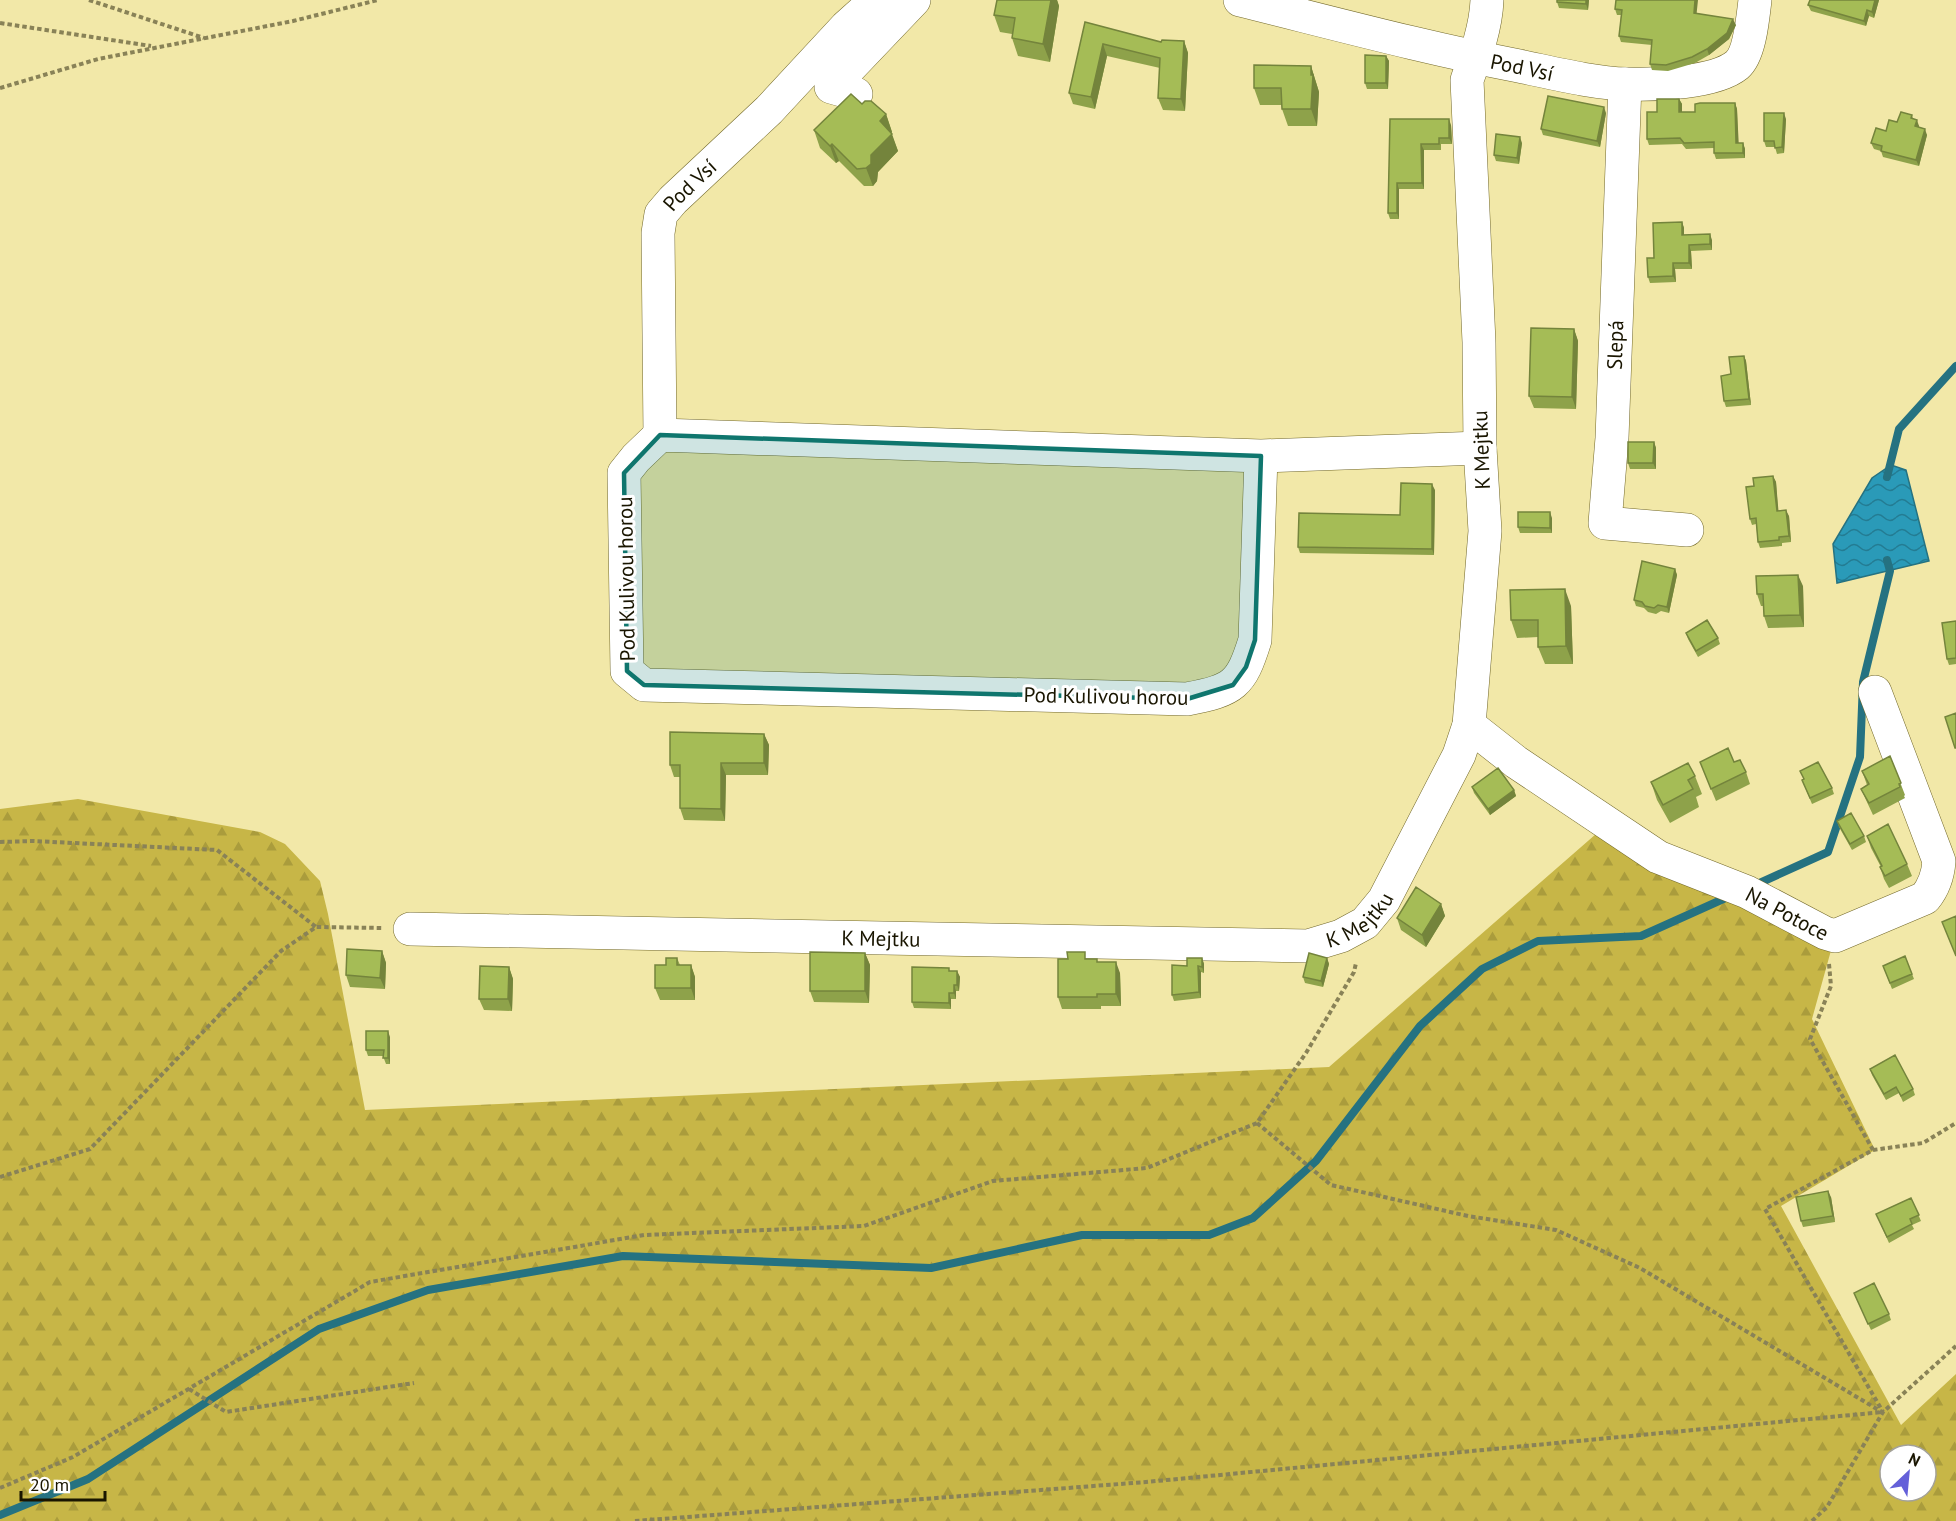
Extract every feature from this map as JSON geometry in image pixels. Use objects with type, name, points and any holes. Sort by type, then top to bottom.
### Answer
[{"type":"street","name":"Pod Vsí","points":[[660,435],[658,233],[661,214],[769,110],[846,27],[876,0]]},
{"type":"street","points":[[856,94],[831,87],[914,0]]},
{"type":"street","name":"Pod Vsí","points":[[1240,0],[1475,58],[1625,84],[1682,82],[1716,75],[1738,64],[1750,38],[1755,0]]},
{"type":"street","name":"K Mejtku","points":[[410,929],[1308,946],[1341,936],[1365,923],[1384,900],[1459,755],[1469,724],[1485,531],[1467,80],[1475,58],[1487,9],[1487,0]]},
{"type":"street","name":"Slepá","points":[[1625,84],[1612,438],[1605,524],[1687,530]]},
{"type":"street","name":"Pod Kulivou horou","points":[[660,435],[624,473],[627,671],[644,685],[1187,699],[1207,695],[1233,685],[1246,667],[1255,640],[1261,456]]},
{"type":"street","points":[[660,435],[1261,456],[1480,448]]},
{"type":"street","name":"Na Potoce","points":[[1469,724],[1516,762],[1658,857],[1747,892],[1835,936],[1842,935],[1925,898],[1938,873],[1939,861],[1875,692]]},
{"type":"path","points":[[89,0],[205,38]]},
{"type":"path","points":[[0,88],[98,59],[294,21],[378,0]]},
{"type":"path","points":[[0,23],[155,47]]},
{"type":"path","points":[[0,842],[33,841],[216,850],[316,927]]},
{"type":"path","points":[[0,1488],[73,1457],[370,1282],[644,1235],[864,1226],[993,1181],[1147,1168],[1257,1123],[1306,1053],[1354,972],[1365,923]]},
{"type":"path","points":[[0,1178],[90,1149],[281,951],[316,927],[410,929]]},
{"type":"path","points":[[1825,933],[1832,986],[1810,1039],[1874,1150]]},
{"type":"path","points":[[1257,1123],[1331,1185],[1468,1216],[1556,1230],[1640,1268],[1883,1412]]},
{"type":"path","points":[[1883,1412],[1765,1209],[1874,1150],[1923,1143],[1956,1123]]},
{"type":"path","points":[[1812,1521],[1827,1508],[1883,1412],[1956,1346]]},
{"type":"path","points":[[189,1389],[226,1412],[414,1383]]},
{"type":"path","points":[[634,1521],[1146,1482],[1883,1412]]},
{"type":"highlighted area","points":[[660,435],[1261,456],[1255,640],[1246,667],[1233,685],[1187,699],[644,685],[627,671],[624,473]]},
{"type":"green space","points":[[78,799],[260,832],[285,844],[320,881],[365,1110],[1329,1067],[1604,827],[1835,936],[1812,1019],[1875,1150],[1781,1206],[1901,1425],[1956,1374],[1956,1521],[0,1521],[0,809]]},
{"type":"water","points":[[1891,465],[1906,470],[1929,561],[1837,583],[1833,544],[1872,478]]},
{"type":"building","points":[[997,0],[1051,0],[1043,44],[1012,38],[1015,18],[994,15]]},
{"type":"building","points":[[1557,0],[1586,0],[1586,4],[1557,2]]},
{"type":"building","points":[[1616,0],[1695,0],[1694,13],[1733,19],[1727,33],[1707,49],[1692,57],[1666,65],[1650,64],[1652,40],[1619,36],[1622,10],[1615,9]]},
{"type":"building","points":[[1810,0],[1875,0],[1872,12],[1867,10],[1864,21],[1808,5]]},
{"type":"building","points":[[1085,22],[1161,42],[1162,40],[1184,41],[1181,99],[1158,98],[1160,58],[1103,44],[1091,97],[1069,93]]},
{"type":"building","points":[[1365,55],[1386,56],[1386,83],[1365,83]]},
{"type":"building","points":[[1254,65],[1311,66],[1311,75],[1313,75],[1311,109],[1282,109],[1281,88],[1254,88]]},
{"type":"building","points":[[851,94],[862,104],[865,101],[871,101],[886,114],[880,121],[892,134],[871,155],[871,164],[866,168],[857,169],[814,130]]},
{"type":"building","points":[[1548,96],[1604,107],[1597,141],[1541,129]]},
{"type":"building","points":[[1657,99],[1679,99],[1679,112],[1695,112],[1695,104],[1700,103],[1735,103],[1736,143],[1743,143],[1743,153],[1714,153],[1714,142],[1684,143],[1680,138],[1647,139],[1647,112],[1657,112]]},
{"type":"building","points":[[1901,112],[1912,115],[1911,118],[1917,120],[1915,126],[1925,129],[1916,160],[1881,151],[1882,146],[1871,143],[1876,128],[1886,131],[1889,120],[1897,122]]},
{"type":"building","points":[[1764,113],[1784,113],[1782,147],[1775,148],[1774,141],[1764,141]]},
{"type":"building","points":[[1390,119],[1449,119],[1449,138],[1439,138],[1439,144],[1421,144],[1422,183],[1397,183],[1397,213],[1388,213]]},
{"type":"building","points":[[1496,134],[1520,137],[1517,158],[1494,155]]},
{"type":"building","points":[[1682,222],[1682,235],[1710,234],[1710,244],[1689,245],[1689,263],[1673,263],[1673,276],[1648,277],[1647,258],[1654,258],[1653,223]]},
{"type":"building","points":[[1531,328],[1574,329],[1572,397],[1529,396]]},
{"type":"building","points":[[1744,356],[1749,399],[1724,401],[1721,376],[1731,374],[1729,357]]},
{"type":"building","points":[[1628,442],[1654,442],[1653,463],[1628,463]]},
{"type":"building","points":[[1773,476],[1777,511],[1786,510],[1789,536],[1779,537],[1779,540],[1758,542],[1756,518],[1750,519],[1746,487],[1754,486],[1753,478]]},
{"type":"building","points":[[1401,483],[1432,484],[1432,549],[1298,547],[1299,513],[1400,515]]},
{"type":"building","points":[[1518,512],[1550,512],[1550,528],[1518,527]]},
{"type":"building","points":[[1642,561],[1675,569],[1667,607],[1658,605],[1654,608],[1634,600]]},
{"type":"building","points":[[1798,575],[1800,615],[1764,616],[1763,594],[1757,594],[1756,576]]},
{"type":"building","points":[[1565,589],[1566,646],[1538,647],[1538,620],[1511,620],[1510,590]]},
{"type":"building","points":[[1707,620],[1718,638],[1696,651],[1686,633]]},
{"type":"building","points":[[1956,621],[1956,658],[1947,659],[1942,623]]},
{"type":"building","points":[[1956,713],[1956,748],[1955,748],[1945,717]]},
{"type":"building","points":[[670,732],[764,734],[764,763],[721,763],[721,809],[680,808],[680,765],[670,765]]},
{"type":"building","points":[[1728,748],[1734,762],[1740,760],[1746,772],[1711,789],[1700,762]]},
{"type":"building","points":[[1890,756],[1901,783],[1900,787],[1869,803],[1861,789],[1869,784],[1862,771]]},
{"type":"building","points":[[1818,762],[1832,788],[1810,798],[1800,771]]},
{"type":"building","points":[[1688,763],[1695,776],[1688,780],[1693,789],[1663,805],[1651,782]]},
{"type":"building","points":[[1498,768],[1514,790],[1488,809],[1472,787]]},
{"type":"building","points":[[1851,813],[1864,836],[1850,844],[1837,821]]},
{"type":"building","points":[[1888,824],[1907,864],[1885,876],[1867,836]]},
{"type":"building","points":[[1416,887],[1441,904],[1422,935],[1397,918]]},
{"type":"building","points":[[1956,916],[1956,956],[1942,922]]},
{"type":"building","points":[[347,949],[382,951],[380,978],[346,975]]},
{"type":"building","points":[[810,952],[865,953],[865,991],[810,991]]},
{"type":"building","points":[[1067,952],[1085,952],[1085,959],[1097,959],[1097,962],[1116,962],[1116,994],[1097,994],[1097,997],[1058,997],[1058,959],[1068,959]]},
{"type":"building","points":[[1309,953],[1327,958],[1321,981],[1303,977]]},
{"type":"building","points":[[1905,956],[1912,974],[1890,983],[1883,966]]},
{"type":"building","points":[[666,958],[677,958],[677,965],[691,965],[691,988],[655,988],[655,965],[666,965]]},
{"type":"building","points":[[1187,958],[1202,958],[1202,967],[1198,966],[1199,992],[1172,995],[1172,965],[1187,966]]},
{"type":"building","points":[[480,966],[509,967],[508,999],[479,999]]},
{"type":"building","points":[[912,967],[949,968],[949,971],[957,971],[957,985],[954,985],[954,993],[949,993],[949,1003],[912,1002]]},
{"type":"building","points":[[366,1031],[388,1031],[388,1058],[383,1058],[384,1050],[366,1050]]},
{"type":"building","points":[[1895,1055],[1913,1089],[1901,1096],[1896,1087],[1884,1094],[1870,1069]]},
{"type":"building","points":[[1828,1191],[1833,1216],[1801,1221],[1796,1197]]},
{"type":"building","points":[[1911,1198],[1919,1215],[1910,1219],[1912,1224],[1887,1237],[1876,1214]]},
{"type":"building","points":[[1874,1283],[1889,1314],[1868,1324],[1854,1293]]},
{"type":"waterway","points":[[1887,477],[1899,429],[1956,366]]},
{"type":"waterway","points":[[1753,886],[1828,852],[1860,757],[1863,682],[1890,571],[1887,560]]},
{"type":"waterway","points":[[0,1515],[88,1479],[319,1329],[428,1290],[623,1256],[931,1268],[1082,1235],[1209,1235],[1253,1218],[1316,1161],[1420,1026],[1482,969],[1538,941],[1641,936],[1730,896]]}]
